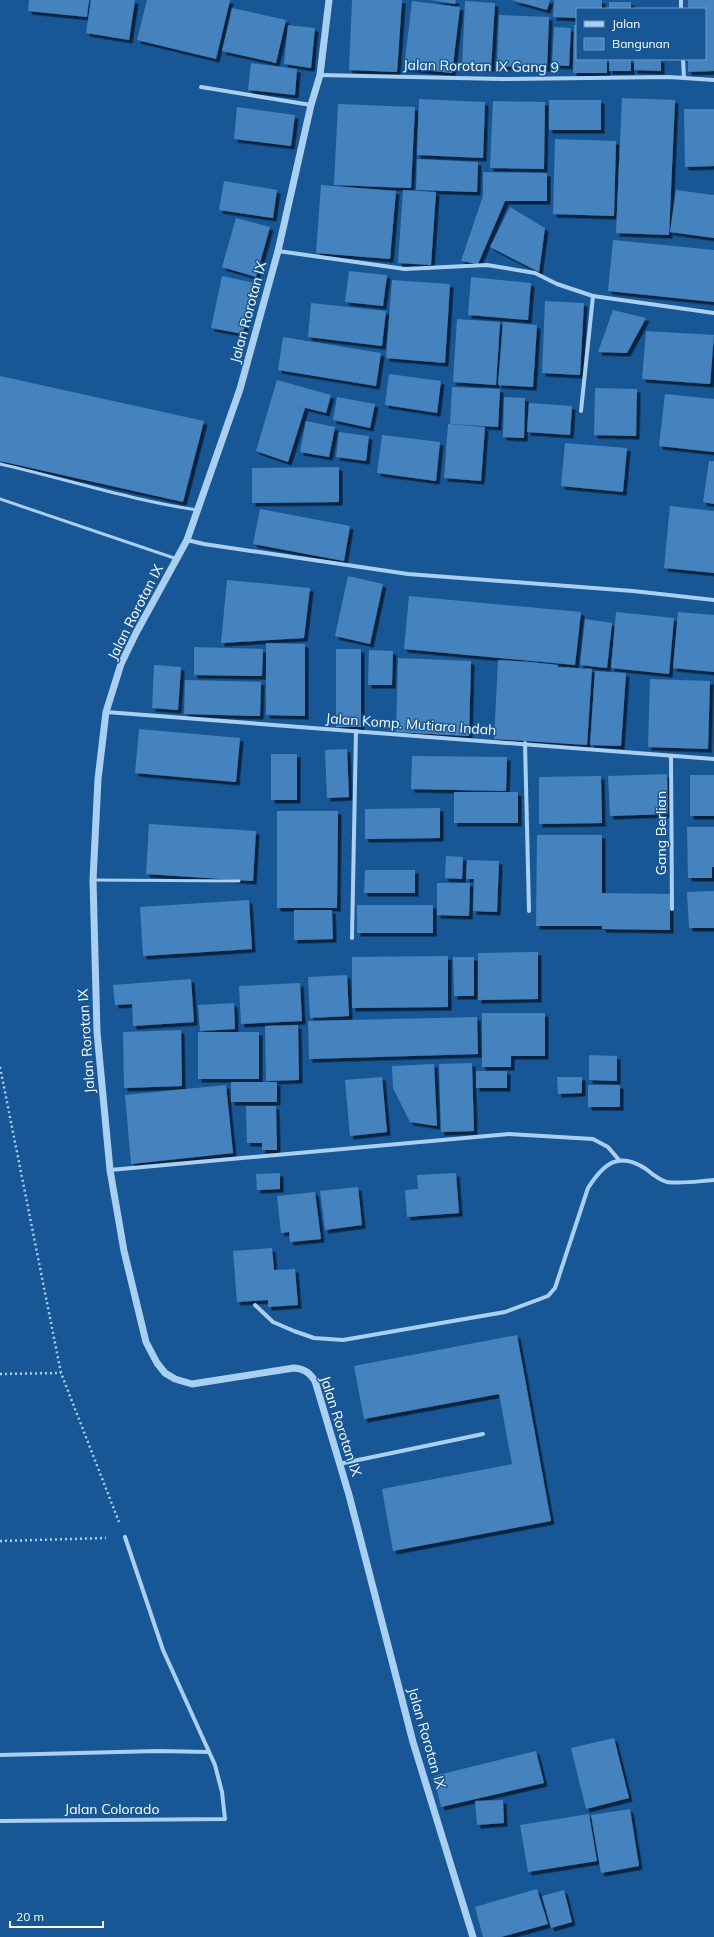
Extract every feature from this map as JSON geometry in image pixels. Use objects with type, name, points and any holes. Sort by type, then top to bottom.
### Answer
[{"type":"street","name":"Jalan Rorotan IX","points":[[329,0],[320,75],[311,105],[278,251],[240,389],[187,540],[136,633],[122,664],[106,712],[98,779],[93,880],[97,1032],[110,1170],[124,1251],[146,1342],[156,1363],[165,1373],[175,1379],[192,1384],[294,1368],[302,1369],[310,1373],[315,1381],[340,1464],[413,1742],[473,1937]]},
{"type":"street","points":[[683,60],[684,78]]},
{"type":"street","name":"Jalan Rorotan IX Gang 9","points":[[320,75],[502,79],[684,78],[714,80]]},
{"type":"street","points":[[201,87],[311,105]]},
{"type":"street","points":[[278,251],[405,269],[487,265],[535,273],[557,284],[593,296],[714,313]]},
{"type":"street","points":[[581,411],[593,296]]},
{"type":"street","points":[[187,540],[408,574],[633,591],[714,600]]},
{"type":"street","name":"Jalan Komp. Mutiara Indah","points":[[106,712],[525,743],[671,757],[714,759]]},
{"type":"street","points":[[352,938],[356,731]]},
{"type":"street","points":[[525,743],[529,911]]},
{"type":"street","name":"Gang Berlian","points":[[671,757],[672,909]]},
{"type":"street","points":[[110,1170],[509,1134],[593,1139],[608,1147],[619,1160]]},
{"type":"street","points":[[255,1305],[273,1322],[294,1331],[314,1338],[343,1340],[505,1312],[548,1296],[555,1288],[588,1188],[601,1172],[619,1160],[632,1161],[666,1182],[714,1180]]},
{"type":"street","points":[[340,1464],[483,1434]]},
{"type":"street","points":[[0,1755],[158,1751],[209,1752],[163,1650],[125,1537]]},
{"type":"street","name":"Jalan Colorado","points":[[0,1821],[225,1819],[219,1780],[209,1752]]},
{"type":"lane","points":[[0,464],[115,495],[197,510]]},
{"type":"lane","points":[[0,499],[177,559]]},
{"type":"lane","points":[[93,880],[239,881]]},
{"type":"path","points":[[0,1067],[61,1373],[125,1537],[0,1541]]},
{"type":"path","points":[[0,1374],[61,1373]]},
{"type":"building","points":[[29,0],[89,0],[87,17],[28,11]]},
{"type":"building","points":[[91,0],[135,0],[129,40],[86,33]]},
{"type":"building","points":[[147,0],[230,0],[216,59],[137,40]]},
{"type":"building","points":[[352,0],[402,0],[397,72],[349,70]]},
{"type":"building","points":[[431,0],[456,0],[455,4]]},
{"type":"building","points":[[511,0],[550,0],[547,10]]},
{"type":"building","points":[[554,0],[602,0],[602,8],[576,8],[576,18],[553,17]]},
{"type":"building","points":[[688,0],[714,0],[714,71],[688,72],[688,60],[706,60],[706,8],[688,8]]},
{"type":"building","points":[[412,1],[460,7],[452,73],[404,68]]},
{"type":"building","points":[[465,1],[495,3],[491,68],[462,67]]},
{"type":"building","points":[[609,2],[631,2],[631,8],[609,8]]},
{"type":"building","points":[[232,8],[286,20],[276,63],[222,51]]},
{"type":"building","points":[[499,15],[549,17],[547,68],[497,66]]},
{"type":"building","points":[[288,25],[315,28],[311,68],[284,64]]},
{"type":"building","points":[[574,25],[576,25],[576,60],[607,60],[607,73],[573,73]]},
{"type":"building","points":[[554,27],[571,28],[569,66],[552,65]]},
{"type":"building","points":[[609,60],[631,60],[631,71],[609,71]]},
{"type":"building","points":[[634,60],[661,60],[661,71],[634,70]]},
{"type":"building","points":[[251,63],[297,69],[295,95],[248,90]]},
{"type":"building","points":[[622,98],[675,100],[669,235],[616,233]]},
{"type":"building","points":[[419,99],[485,102],[483,158],[417,155]]},
{"type":"building","points":[[549,100],[601,100],[601,130],[549,130]]},
{"type":"building","points":[[493,101],[545,102],[544,169],[490,168]]},
{"type":"building","points":[[338,104],[415,107],[411,188],[334,185]]},
{"type":"building","points":[[237,107],[295,115],[291,146],[234,139]]},
{"type":"building","points":[[684,109],[714,109],[714,166],[685,167]]},
{"type":"building","points":[[555,139],[616,141],[614,216],[553,214]]},
{"type":"building","points":[[417,159],[478,162],[477,192],[416,190]]},
{"type":"building","points":[[483,172],[547,173],[547,201],[505,201],[478,264],[461,261],[483,196]]},
{"type":"building","points":[[224,181],[277,190],[273,218],[219,210]]},
{"type":"building","points":[[321,185],[396,191],[390,259],[316,253]]},
{"type":"building","points":[[403,190],[436,192],[431,265],[398,263]]},
{"type":"building","points":[[676,190],[714,195],[714,238],[670,232]]},
{"type":"building","points":[[510,207],[545,228],[539,272],[490,247]]},
{"type":"building","points":[[236,218],[270,227],[256,277],[222,267]]},
{"type":"building","points":[[613,240],[714,250],[714,302],[608,291]]},
{"type":"building","points":[[349,271],[387,275],[383,306],[345,302]]},
{"type":"building","points":[[222,276],[254,283],[243,334],[211,328]]},
{"type":"building","points":[[471,277],[531,283],[528,320],[468,315]]},
{"type":"building","points":[[392,280],[450,284],[445,363],[386,358]]},
{"type":"building","points":[[545,301],[584,303],[580,375],[542,373]]},
{"type":"building","points":[[311,303],[386,311],[382,346],[308,337]]},
{"type":"building","points":[[613,310],[646,318],[627,353],[598,352]]},
{"type":"building","points":[[457,319],[500,322],[496,385],[453,382]]},
{"type":"building","points":[[503,322],[537,325],[533,387],[498,385]]},
{"type":"building","points":[[646,331],[714,335],[710,384],[642,379]]},
{"type":"building","points":[[283,337],[381,353],[376,386],[278,370]]},
{"type":"building","points":[[389,374],[441,381],[437,413],[385,405]]},
{"type":"building","points":[[0,376],[204,421],[183,502],[0,461]]},
{"type":"building","points":[[277,380],[331,395],[326,413],[290,404],[305,408],[288,462],[256,451]]},
{"type":"building","points":[[452,387],[500,389],[498,427],[450,424]]},
{"type":"building","points":[[595,388],[637,389],[636,436],[594,435]]},
{"type":"building","points":[[665,394],[714,399],[714,452],[659,446]]},
{"type":"building","points":[[337,397],[375,404],[370,428],[333,420]]},
{"type":"building","points":[[504,397],[525,398],[524,438],[503,437]]},
{"type":"building","points":[[529,403],[572,406],[570,435],[527,432]]},
{"type":"building","points":[[306,421],[335,427],[329,457],[300,452]]},
{"type":"building","points":[[448,424],[485,427],[481,481],[444,478]]},
{"type":"building","points":[[339,432],[369,436],[366,461],[336,457]]},
{"type":"building","points":[[382,435],[440,442],[436,481],[377,473]]},
{"type":"building","points":[[565,443],[627,448],[623,492],[561,486]]},
{"type":"building","points":[[709,461],[714,461],[714,504],[703,502]]},
{"type":"building","points":[[339,467],[339,502],[252,503],[252,468]]},
{"type":"building","points":[[670,506],[714,511],[714,573],[664,568]]},
{"type":"building","points":[[260,509],[350,526],[344,561],[253,544]]},
{"type":"building","points":[[348,576],[383,584],[370,644],[335,636]]},
{"type":"building","points":[[227,580],[310,588],[304,638],[221,643]]},
{"type":"building","points":[[409,596],[581,612],[575,665],[404,649]]},
{"type":"building","points":[[616,612],[674,618],[669,674],[611,668]]},
{"type":"building","points":[[678,612],[714,615],[714,672],[673,668]]},
{"type":"building","points":[[585,619],[612,623],[607,668],[580,665]]},
{"type":"building","points":[[266,643],[305,644],[305,716],[266,715]]},
{"type":"building","points":[[194,647],[263,649],[262,676],[194,675]]},
{"type":"building","points":[[336,649],[361,649],[361,727],[336,727]]},
{"type":"building","points":[[369,650],[393,651],[392,685],[368,685]]},
{"type":"building","points":[[398,658],[471,661],[469,736],[396,732]]},
{"type":"building","points":[[498,660],[558,665],[558,667],[592,669],[587,745],[494,739]]},
{"type":"building","points":[[154,665],[181,667],[178,710],[152,708]]},
{"type":"building","points":[[595,671],[626,673],[621,746],[590,745]]},
{"type":"building","points":[[650,679],[710,681],[708,749],[648,747]]},
{"type":"building","points":[[185,680],[261,682],[260,716],[184,714]]},
{"type":"building","points":[[139,729],[240,738],[236,782],[135,773]]},
{"type":"building","points":[[347,749],[349,797],[327,798],[325,750]]},
{"type":"building","points":[[271,754],[297,754],[297,800],[271,800]]},
{"type":"building","points":[[412,756],[507,757],[506,791],[411,789]]},
{"type":"building","points":[[667,774],[668,814],[610,816],[608,776]]},
{"type":"building","points":[[690,775],[714,775],[714,816],[690,816]]},
{"type":"building","points":[[601,776],[602,823],[539,824],[539,777]]},
{"type":"building","points":[[454,792],[518,792],[518,823],[454,823]]},
{"type":"building","points":[[440,808],[440,838],[365,839],[365,809]]},
{"type":"building","points":[[277,811],[338,811],[337,908],[277,908]]},
{"type":"building","points":[[149,824],[256,831],[253,881],[146,874]]},
{"type":"building","points":[[687,827],[714,827],[714,867],[712,867],[712,878],[688,878]]},
{"type":"building","points":[[537,835],[602,835],[602,893],[670,894],[670,930],[602,929],[602,926],[536,926]]},
{"type":"building","points":[[446,856],[463,857],[462,879],[445,878]]},
{"type":"building","points":[[467,860],[499,861],[497,912],[473,911],[474,879],[466,879]]},
{"type":"building","points":[[365,870],[415,870],[415,893],[364,893]]},
{"type":"building","points":[[437,883],[470,883],[469,916],[437,915]]},
{"type":"building","points":[[714,891],[714,928],[689,928],[687,892]]},
{"type":"building","points":[[249,900],[252,949],[143,956],[140,907]]},
{"type":"building","points":[[357,905],[433,905],[433,933],[357,933]]},
{"type":"building","points":[[294,910],[332,910],[333,939],[294,940]]},
{"type":"building","points":[[538,952],[538,999],[478,1000],[478,953]]},
{"type":"building","points":[[448,956],[448,1007],[352,1008],[352,957]]},
{"type":"building","points":[[453,957],[474,957],[474,996],[454,996]]},
{"type":"building","points":[[347,975],[349,1016],[310,1018],[308,977]]},
{"type":"building","points":[[191,979],[194,1022],[133,1026],[132,1004],[115,1005],[113,985]]},
{"type":"building","points":[[300,983],[302,1021],[241,1024],[239,986]]},
{"type":"building","points":[[234,1003],[235,1029],[200,1031],[198,1005]]},
{"type":"building","points":[[482,1013],[545,1013],[545,1056],[511,1056],[511,1067],[482,1067]]},
{"type":"building","points":[[477,1017],[478,1054],[309,1059],[308,1021]]},
{"type":"building","points":[[298,1025],[299,1080],[266,1081],[265,1026]]},
{"type":"building","points":[[181,1030],[182,1086],[124,1088],[123,1032]]},
{"type":"building","points":[[198,1032],[259,1032],[259,1079],[198,1079]]},
{"type":"building","points":[[589,1055],[617,1056],[617,1081],[589,1080]]},
{"type":"building","points":[[472,1063],[474,1131],[441,1132],[439,1064]]},
{"type":"building","points":[[434,1064],[437,1126],[410,1122],[393,1088],[392,1066]]},
{"type":"building","points":[[476,1071],[507,1071],[507,1088],[476,1088]]},
{"type":"building","points":[[382,1077],[387,1132],[350,1136],[345,1080]]},
{"type":"building","points":[[557,1077],[582,1077],[582,1093],[558,1094]]},
{"type":"building","points":[[231,1082],[277,1082],[277,1102],[231,1102]]},
{"type":"building","points":[[226,1085],[233,1153],[131,1164],[125,1095]]},
{"type":"building","points":[[588,1085],[620,1085],[620,1107],[588,1107]]},
{"type":"building","points":[[246,1106],[276,1106],[277,1150],[262,1150],[262,1143],[247,1143]]},
{"type":"building","points":[[280,1173],[280,1189],[257,1190],[256,1174]]},
{"type":"building","points":[[456,1173],[459,1213],[407,1217],[405,1190],[418,1189],[417,1175]]},
{"type":"building","points":[[358,1187],[362,1225],[325,1230],[320,1191]]},
{"type":"building","points":[[315,1192],[321,1239],[290,1242],[289,1232],[281,1233],[277,1196]]},
{"type":"building","points":[[272,1248],[274,1270],[295,1269],[298,1305],[268,1307],[268,1300],[237,1302],[233,1251]]},
{"type":"building","points":[[517,1335],[551,1521],[393,1551],[382,1489],[512,1464],[499,1394],[364,1419],[354,1366]]},
{"type":"building","points":[[614,1738],[629,1798],[586,1809],[571,1748]]},
{"type":"building","points":[[536,1751],[544,1783],[441,1807],[434,1776]]},
{"type":"building","points":[[503,1800],[504,1823],[477,1825],[475,1801]]},
{"type":"building","points":[[630,1809],[639,1866],[601,1873],[591,1815]]},
{"type":"building","points":[[589,1814],[597,1861],[528,1872],[520,1825]]},
{"type":"building","points":[[537,1889],[548,1924],[501,1937],[483,1937],[475,1907]]},
{"type":"building","points":[[564,1890],[572,1922],[551,1928],[542,1896]]}]
